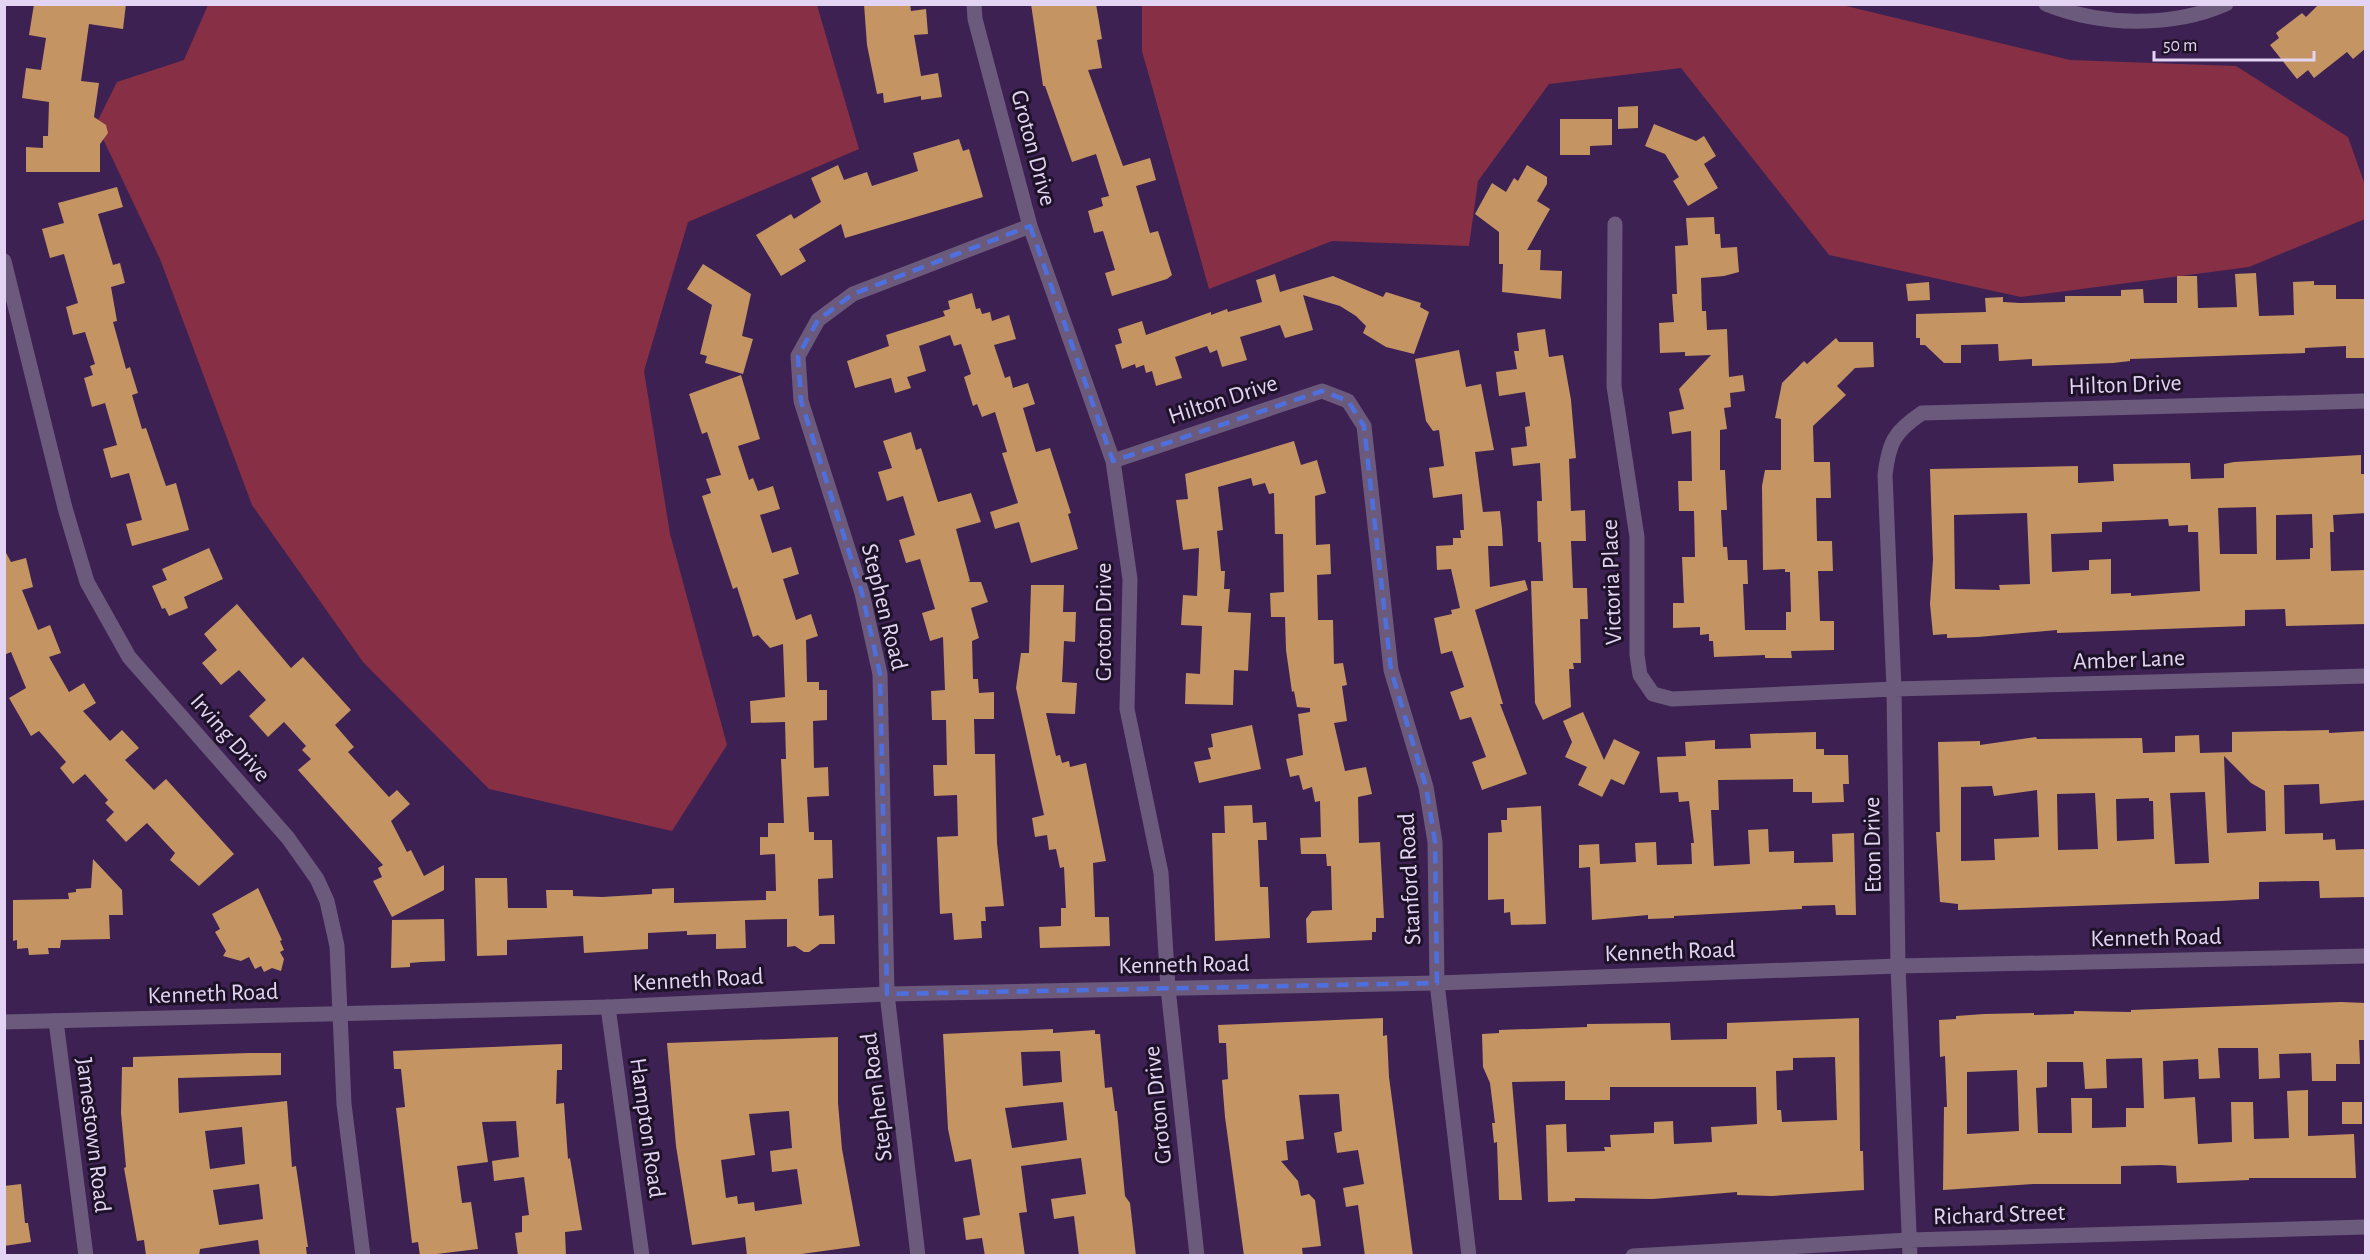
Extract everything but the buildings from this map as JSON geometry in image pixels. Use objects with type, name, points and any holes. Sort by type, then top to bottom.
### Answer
[{"type":"street","name":"Groton Drive","points":[[974,4],[975,19],[1030,226],[1113,461],[1130,579],[1127,709],[1161,873],[1168,988],[1197,1256]]},
{"type":"street","points":[[2046,4],[2102,20],[2172,20],[2226,4]]},
{"type":"street","name":"Victoria Place","points":[[1615,224],[1614,386],[1636,537],[1637,655],[1640,675],[1653,694],[1672,699],[1894,689]]},
{"type":"street","name":"Stephen Road","points":[[918,1256],[887,994],[880,674],[862,593],[801,401],[798,356],[818,320],[854,294],[1030,226]]},
{"type":"street","name":"Irving Drive","points":[[4,261],[65,508],[87,582],[129,657],[288,838],[317,879],[333,923],[347,1140],[363,1256]]},
{"type":"street","name":"Hilton Drive","points":[[1113,461],[1322,391],[1348,401]]},
{"type":"street","name":"Stanford Road","points":[[1348,401],[1364,426],[1391,670],[1426,787],[1435,842],[1437,983],[1468,1256]]},
{"type":"street","name":"Hilton Drive","points":[[1894,436],[1922,413],[2366,401]]},
{"type":"street","name":"Eton Drive","points":[[1894,436],[1888,452],[1885,475],[1894,689],[1898,966],[1909,1248]]},
{"type":"street","name":"Amber Lane","points":[[1894,689],[2366,676]]},
{"type":"street","name":"Kenneth Road","points":[[4,1022],[608,1007],[887,994],[1437,983],[1898,966],[2366,956]]},
{"type":"street","name":"Hampton Road","points":[[608,1007],[642,1256]]},
{"type":"street","name":"Jamestown Road","points":[[56,1021],[86,1256]]},
{"type":"street","name":"Richard Street","points":[[1633,1256],[1909,1248],[2366,1227]]},
{"type":"highlighted area","points":[[1030,226],[1113,461],[1322,391],[1348,401],[1364,426],[1391,670],[1426,787],[1435,842],[1437,983],[887,994],[880,674],[862,593],[801,401],[798,356],[818,320],[853,294]]},
{"type":"shaded area","points":[[208,5],[817,5],[859,149],[688,222],[644,371],[670,534],[727,745],[672,831],[489,789],[363,662],[252,505],[160,259],[96,124],[117,82],[184,60]]},
{"type":"shaded area","points":[[1142,5],[1842,5],[2070,60],[2236,66],[2348,137],[2365,185],[2365,219],[2249,267],[2021,297],[1829,255],[1681,68],[1549,84],[1478,181],[1469,246],[1332,241],[1209,289],[1142,51]]}]
